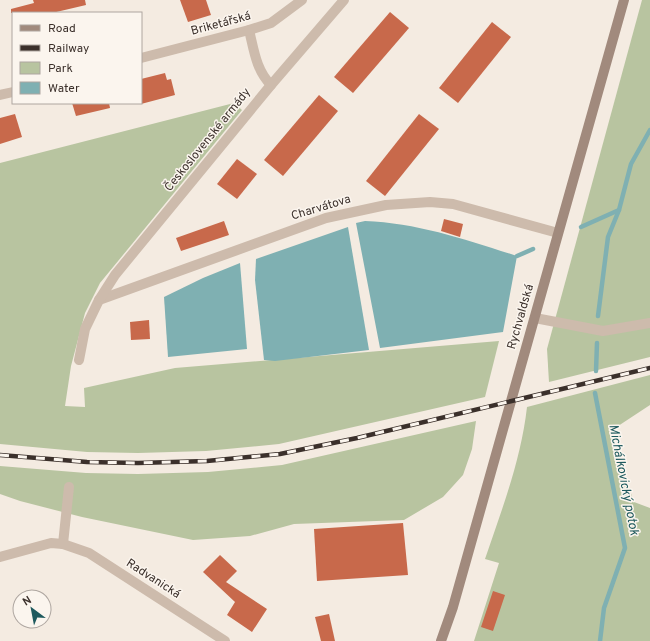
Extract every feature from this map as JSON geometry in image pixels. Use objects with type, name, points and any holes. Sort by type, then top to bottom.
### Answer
[{"type":"street","name":"Briketářská","points":[[142,58],[271,23],[302,0]]},
{"type":"street","name":"Československé armády","points":[[79,360],[85,329],[98,300],[115,274],[271,85],[344,0]]},
{"type":"street","name":"Rychvaldská","points":[[441,641],[453,607],[624,0]]},
{"type":"street","points":[[249,30],[258,68],[263,77],[271,85]]},
{"type":"street","points":[[0,95],[12,92]]},
{"type":"street","name":"Charvátova","points":[[98,300],[326,218],[386,205],[430,202],[453,204],[558,233]]},
{"type":"street","points":[[535,318],[603,331],[650,322]]},
{"type":"street","points":[[0,557],[51,543],[64,544],[69,487]]},
{"type":"street","name":"Radvanická","points":[[64,544],[89,553],[225,641]]},
{"type":"green space","points":[[642,0],[650,0],[650,357],[549,382],[547,349]]},
{"type":"green space","points":[[234,103],[242,110],[100,283],[85,313],[71,366],[65,406],[85,407],[84,388],[175,368],[499,341],[485,397],[279,444],[206,451],[138,453],[87,452],[0,444],[0,163]]},
{"type":"green space","points":[[650,375],[650,405],[609,432],[634,502],[650,508],[650,641],[474,641],[499,563],[485,559],[516,465],[527,407]]},
{"type":"green space","points":[[476,421],[472,449],[463,475],[443,497],[404,520],[294,524],[250,536],[193,540],[82,517],[20,501],[0,494],[0,466],[86,473],[138,474],[208,472],[282,465]]},
{"type":"water","points":[[365,221],[385,222],[442,233],[517,256],[503,332],[380,348],[356,223]]},
{"type":"water","points":[[348,227],[369,350],[275,361],[264,360],[255,280],[256,259]]},
{"type":"water","points":[[240,263],[247,349],[168,357],[164,297],[203,278]]},
{"type":"building","points":[[33,0],[85,0],[86,5],[56,12],[11,13],[11,9],[34,3]]},
{"type":"building","points":[[180,0],[206,0],[211,15],[188,22]]},
{"type":"building","points":[[390,12],[409,28],[353,93],[334,77]]},
{"type":"building","points":[[492,22],[511,37],[458,103],[439,88]]},
{"type":"building","points":[[165,73],[167,80],[171,79],[175,95],[142,104],[142,79]]},
{"type":"building","points":[[319,95],[338,111],[283,176],[264,160]]},
{"type":"building","points":[[72,104],[109,104],[110,108],[76,116]]},
{"type":"building","points":[[15,114],[22,137],[0,144],[0,118]]},
{"type":"building","points":[[419,114],[439,129],[385,196],[366,181]]},
{"type":"building","points":[[237,159],[257,174],[237,199],[217,184]]},
{"type":"building","points":[[444,219],[463,224],[460,237],[441,231]]},
{"type":"building","points":[[224,221],[229,235],[181,251],[176,238]]},
{"type":"building","points":[[149,320],[150,339],[131,340],[130,322]]},
{"type":"building","points":[[403,523],[408,575],[317,581],[314,529]]},
{"type":"building","points":[[220,555],[237,571],[226,582],[267,609],[252,632],[227,615],[235,602],[203,572]]},
{"type":"building","points":[[493,591],[505,595],[493,631],[481,627]]},
{"type":"building","points":[[329,614],[335,641],[321,641],[315,617]]},
{"type":"waterway","name":"Michálkovický potok","points":[[598,316],[608,237],[619,210],[631,164],[650,130]]},
{"type":"waterway","points":[[581,227],[619,210]]},
{"type":"waterway","points":[[517,256],[533,249]]},
{"type":"waterway","name":"Michálkovický potok","points":[[596,371],[597,343]]},
{"type":"waterway","name":"Michálkovický potok","points":[[595,393],[625,548],[604,608],[600,641]]},
{"type":"railway","points":[[0,455],[87,462],[138,463],[207,461],[280,454],[357,438],[650,368]]}]
